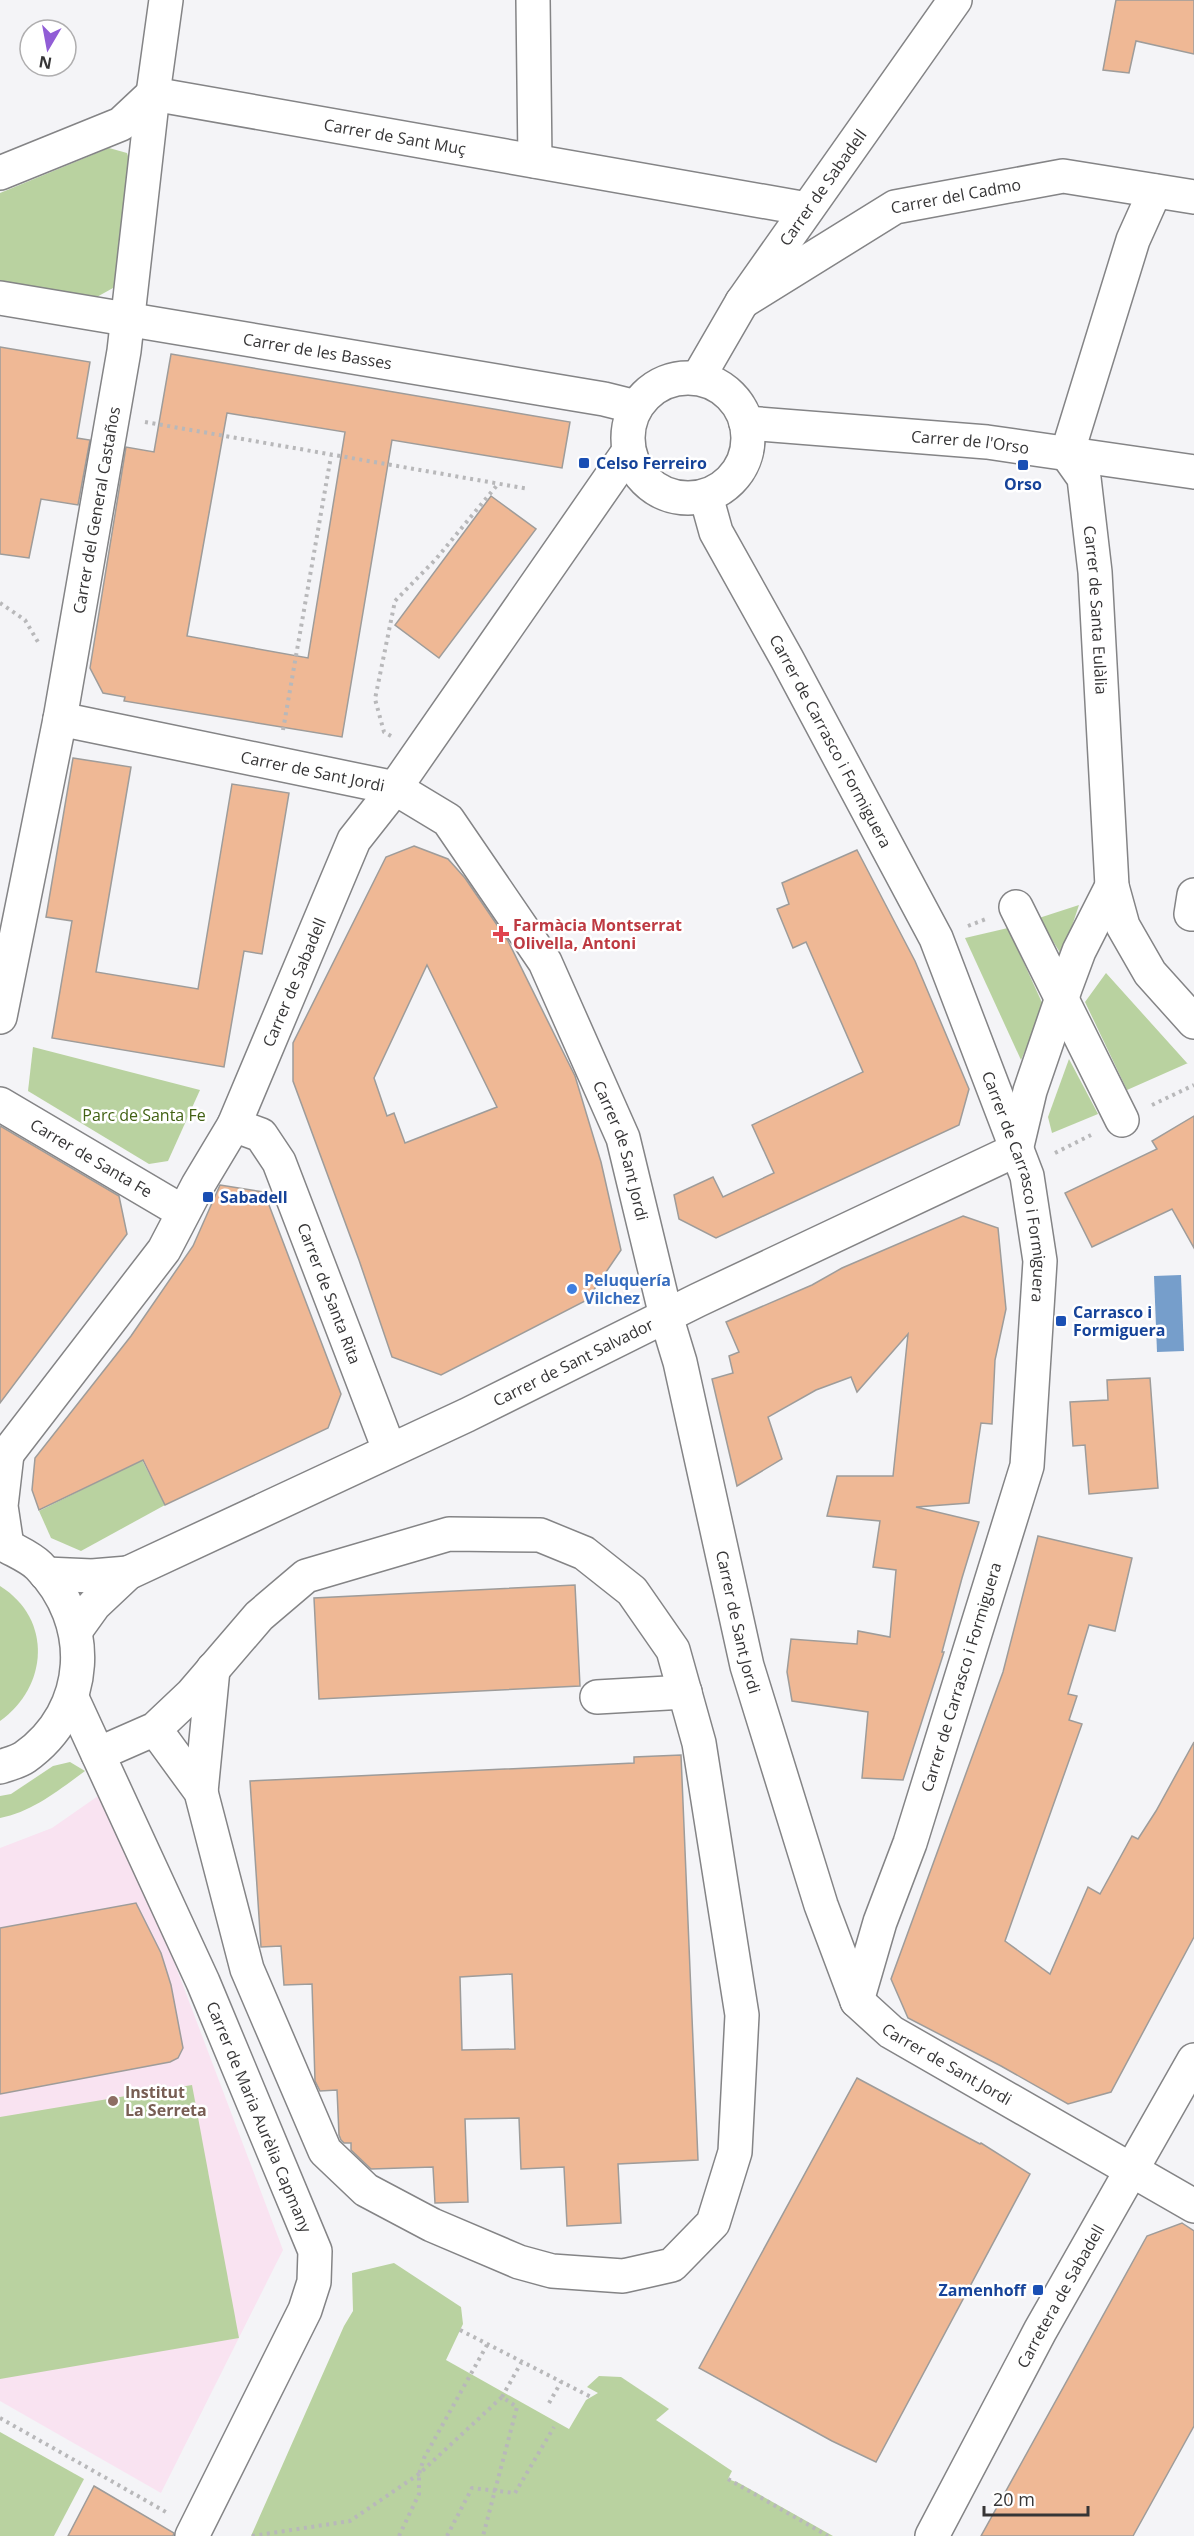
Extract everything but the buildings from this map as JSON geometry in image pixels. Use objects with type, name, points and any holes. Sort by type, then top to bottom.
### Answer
[{"type":"street","name":"Carrer del General Castaños","points":[[0,1017],[60,719],[129,319],[153,94],[166,0]]},
{"type":"street","points":[[533,0],[535,161]]},
{"type":"street","name":"Carrer de Sabadell","points":[[698,378],[742,302],[955,0]]},
{"type":"street","name":"Carrer de Sant Muç","points":[[153,94],[807,209]]},
{"type":"street","points":[[0,173],[121,124],[153,94]]},
{"type":"street","name":"Carrer del Cadmo","points":[[742,302],[895,207],[1063,176],[1194,197]]},
{"type":"street","points":[[1067,454],[1133,240],[1155,191]]},
{"type":"street","name":"Carrer de les Basses","points":[[0,298],[604,399],[636,407]]},
{"type":"street","points":[[678,378],[698,378],[716,384],[733,396],[744,413],[749,433],[747,453],[738,472],[724,487],[706,496],[685,498],[666,494],[649,484],[636,469],[629,451],[627,432],[636,407],[644,396],[659,384],[678,378]]},
{"type":"street","name":"Carrer de l'Orso","points":[[746,423],[987,442],[1194,472]]},
{"type":"street","name":"Carrer de Sabadell","points":[[3,1544],[1,1506],[3,1458],[164,1250],[183,1212],[234,1125],[354,840],[396,788],[629,451]]},
{"type":"street","name":"Carrer de Santa Eulàlia","points":[[1067,454],[1084,477],[1095,572],[1113,886],[1123,926],[1150,973],[1194,1022]]},
{"type":"street","name":"Carrer de Sabadell","points":[[587,514],[649,484]]},
{"type":"street","name":"Carrer de Carrasco i Formiguera","points":[[706,496],[716,532],[788,659],[936,938],[1027,1176],[1040,1261],[1027,1466],[910,1843],[868,1927],[857,2001]]},
{"type":"street","name":"Carrer de Sant Jordi","points":[[60,719],[396,788],[448,820],[545,962],[623,1138],[666,1317],[680,1362],[747,1666],[821,1905],[857,2001],[891,2032],[1194,2206]]},
{"type":"street","points":[[1016,1150],[1030,1091],[1079,951],[1113,886]]},
{"type":"street","points":[[1194,895],[1191,914],[1194,915]]},
{"type":"street","points":[[1016,907],[1122,1120]]},
{"type":"street","name":"Carrer de Santa Fe","points":[[0,1104],[183,1212]]},
{"type":"street","name":"Carrer de Santa Rita","points":[[234,1125],[261,1135],[279,1162],[389,1449]]},
{"type":"street","name":"Carrer de Sant Salvador","points":[[76,1630],[94,1605],[128,1573],[467,1414],[1016,1150]]},
{"type":"street","points":[[98,1754],[155,1729],[213,1669],[259,1616],[306,1576],[449,1534],[540,1535],[584,1553],[632,1591],[673,1650],[699,1743],[742,2015],[735,2152],[713,2223],[672,2265],[623,2276],[552,2271],[519,2262],[432,2225],[366,2190],[325,2151],[247,1969],[201,1792],[213,1669]]},
{"type":"street","points":[[0,1767],[24,1758],[49,1737],[72,1698],[79,1657],[76,1630],[65,1599],[38,1564],[3,1544]]},
{"type":"street","name":"Carrer de Sant Salvador","points":[[46,1575],[92,1576],[128,1573]]},
{"type":"street","points":[[597,1698],[685,1692]]},
{"type":"street","name":"Carrer de Maria Aurèlia Capmany","points":[[72,1698],[204,1982],[315,2251],[314,2282],[305,2310],[194,2532]]},
{"type":"street","points":[[155,1729],[201,1792]]},
{"type":"street","name":"Carrer de Sant Jordi","points":[[821,1905],[840,1929],[868,1927]]},
{"type":"street","name":"Carretera de Sabadell","points":[[932,2536],[1040,2331],[1194,2060]]},
{"type":"path","points":[[170,427],[529,489]]},
{"type":"path","points":[[277,764],[331,456]]},
{"type":"path","points":[[420,753],[384,732],[375,699],[395,601],[436,559],[499,483]]},
{"type":"path","points":[[0,603],[26,620],[45,654],[70,660]]},
{"type":"path","points":[[936,938],[1016,907]]},
{"type":"path","points":[[460,2330],[591,2397]]},
{"type":"path","points":[[399,2536],[419,2494],[418,2474],[424,2458],[487,2345]]},
{"type":"path","points":[[252,2536],[350,2521],[418,2474],[502,2397],[521,2362]]},
{"type":"path","points":[[549,2403],[561,2382]]},
{"type":"path","points":[[483,2536],[517,2407],[502,2397]]},
{"type":"path","points":[[0,2418],[194,2532]]},
{"type":"path","points":[[447,2536],[472,2488],[515,2493],[554,2427]]},
{"type":"path","points":[[728,2479],[828,2536]]},
{"type":"shaded area","name":"Institut La Serreta","points":[[98,1796],[170,1951],[283,2250],[161,2493],[0,2401],[0,1848],[52,1828]]},
{"type":"green space","points":[[109,148],[127,153],[132,167],[120,276],[113,288],[86,303],[0,286],[0,193]]},
{"type":"green space","points":[[1079,905],[1062,956],[1039,918]]},
{"type":"green space","points":[[1008,928],[1044,1007],[1021,1060],[965,938]]},
{"type":"green space","points":[[1106,973],[1188,1063],[1127,1090],[1085,1002]]},
{"type":"green space","name":"Parc de Santa Fe","points":[[33,1047],[200,1090],[168,1161],[149,1164],[28,1091]]},
{"type":"green space","points":[[1069,1059],[1098,1114],[1052,1133],[1048,1117]]},
{"type":"green space","points":[[142,1460],[165,1505],[81,1551],[51,1538],[39,1511]]},
{"type":"green space","points":[[0,1586],[17,1600],[29,1616],[36,1634],[38,1653],[35,1672],[28,1690],[16,1707],[0,1721]]},
{"type":"green space","points":[[70,1762],[85,1771],[34,1806],[0,1818],[0,1796],[11,1794],[53,1766]]},
{"type":"green space","points":[[192,2085],[239,2338],[0,2379],[0,2117]]},
{"type":"green space","points":[[394,2263],[461,2307],[463,2324],[446,2360],[569,2429],[586,2400],[598,2393],[587,2387],[599,2376],[621,2377],[669,2409],[656,2420],[732,2471],[728,2479],[833,2536],[251,2536],[344,2326],[353,2311],[352,2273]]},
{"type":"green space","points":[[0,2432],[84,2479],[54,2536],[0,2536]]},
{"type":"water","points":[[1181,1275],[1184,1351],[1157,1352],[1154,1276]]},
{"type":"place","name":"Celso Ferreiro","points":[[584,463]]},
{"type":"place","name":"Orso","points":[[1023,465]]},
{"type":"place","name":"Farmàcia Montserrat Olivella, Antoni","points":[[501,934]]},
{"type":"place","name":"Sabadell","points":[[208,1197]]},
{"type":"place","name":"Peluquería Vilchez","points":[[572,1289]]},
{"type":"place","name":"Carrasco i Formiguera","points":[[1061,1321]]},
{"type":"place","name":"Institut La Serreta","points":[[113,2101]]},
{"type":"place","name":"Zamenhoff","points":[[1038,2290]]}]
